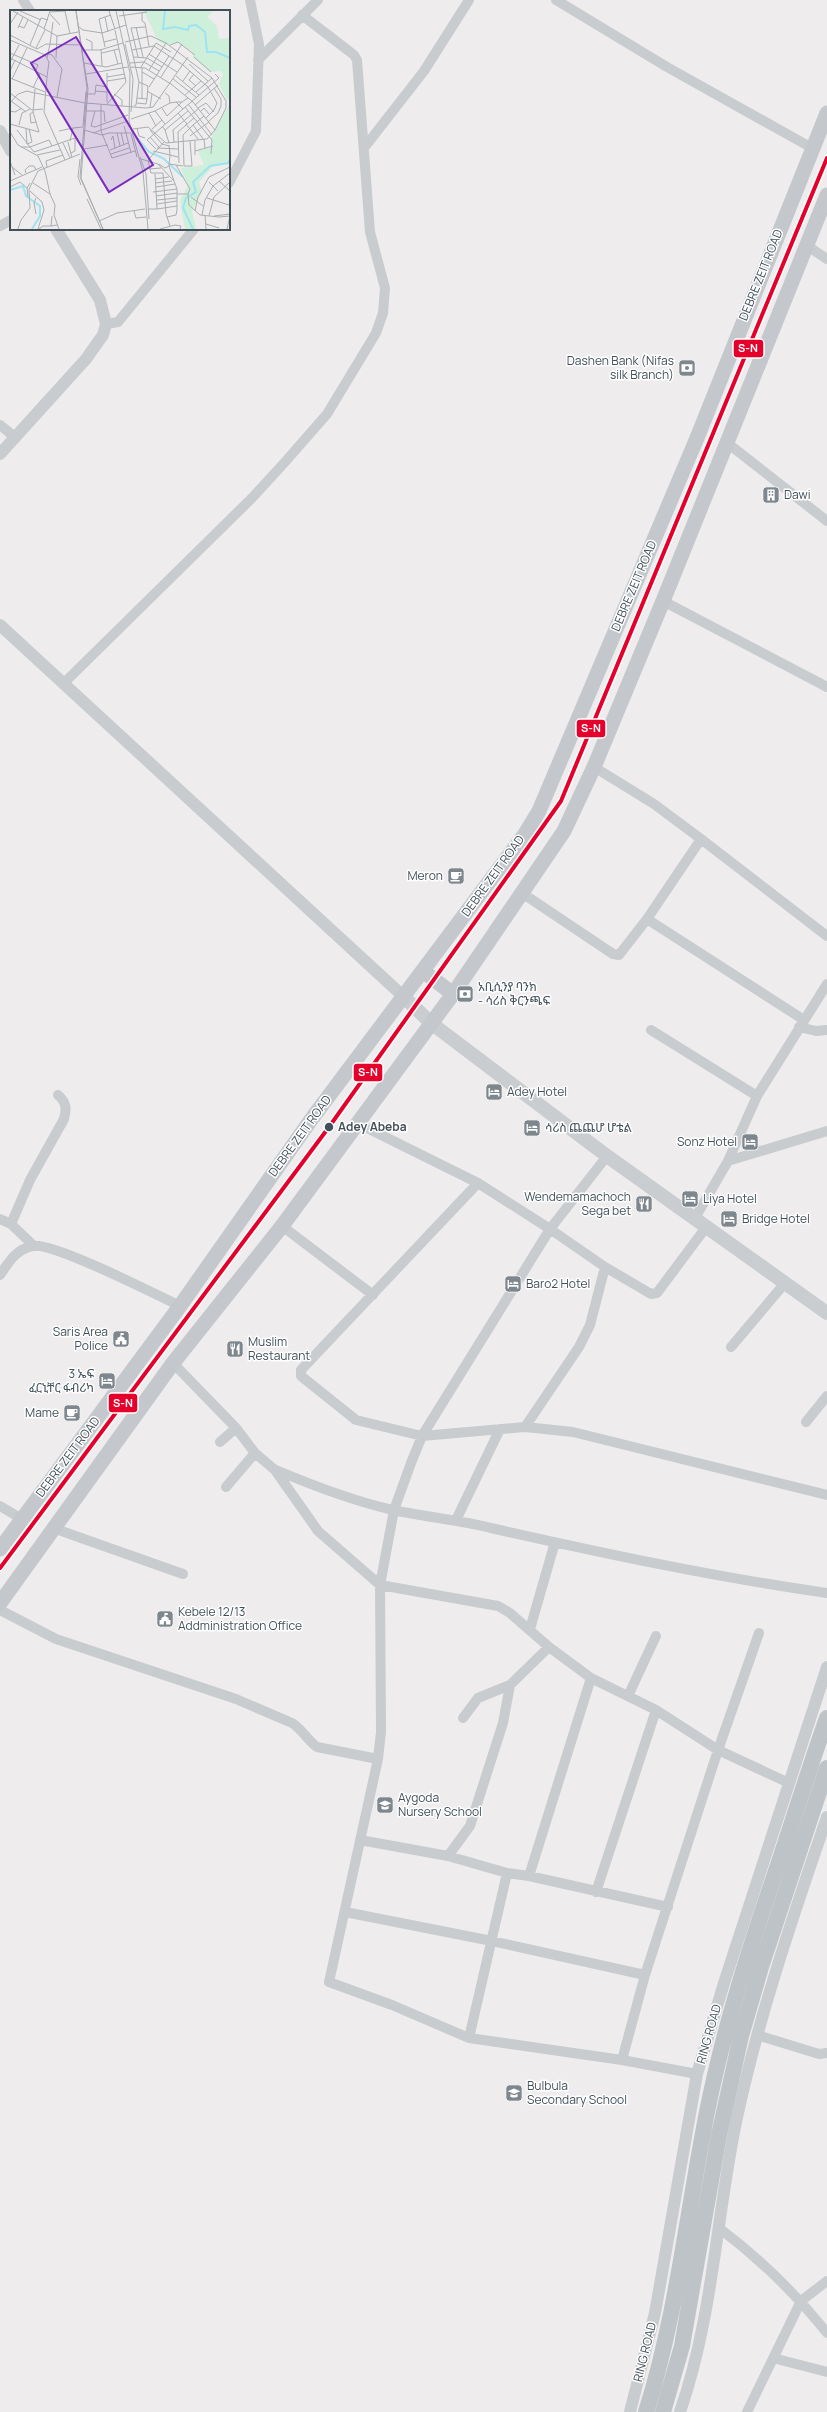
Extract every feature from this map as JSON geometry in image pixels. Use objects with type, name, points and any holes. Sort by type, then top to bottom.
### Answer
[{"type":"highway","name":"RING ROAD","points":[[646,2412],[661,2362],[707,2112],[722,2044],[744,1966],[827,1718]]},
{"type":"highway","points":[[664,2412],[682,2346],[718,2135],[741,2036],[761,1967],[827,1768]]},
{"type":"main road","name":"DEBRE ZEIT ROAD","points":[[0,1549],[180,1306],[313,1117],[404,997],[524,834],[545,800],[697,438],[827,113]]},
{"type":"main road","points":[[0,1603],[173,1363],[282,1226],[453,994],[564,831],[594,767],[663,601],[827,195]]},
{"type":"main road","points":[[423,971],[453,994]]},
{"type":"main road","points":[[404,997],[431,1023],[607,1156],[827,1313]]},
{"type":"street","points":[[23,0],[29,10]]},
{"type":"street","points":[[230,181],[256,131],[259,44],[250,0]]},
{"type":"street","points":[[258,60],[318,0]]},
{"type":"street","points":[[364,148],[424,71],[469,0]]},
{"type":"street","points":[[556,0],[667,67],[812,148]]},
{"type":"street","points":[[64,683],[253,497],[285,462],[327,414],[376,333],[383,313],[386,288],[370,232],[357,60],[354,55],[302,15]]},
{"type":"street","points":[[4,133],[10,148]]},
{"type":"street","points":[[0,226],[10,221]]},
{"type":"street","points":[[0,454],[16,438],[89,355],[103,335],[106,324],[100,300],[57,230]]},
{"type":"street","points":[[106,324],[118,322],[193,230]]},
{"type":"street","points":[[806,245],[827,259]]},
{"type":"street","points":[[0,425],[16,438]]},
{"type":"street","points":[[726,442],[827,521]]},
{"type":"street","points":[[663,601],[827,687]]},
{"type":"street","points":[[0,625],[404,997]]},
{"type":"street","points":[[594,767],[654,804],[827,936]]},
{"type":"street","points":[[522,893],[613,954],[618,955],[624,950],[647,919],[701,839]]},
{"type":"street","points":[[647,919],[802,1024],[816,1031],[827,1030]]},
{"type":"street","points":[[695,1218],[728,1161],[757,1096],[827,984]]},
{"type":"street","points":[[651,1030],[757,1096]]},
{"type":"street","points":[[11,1224],[30,1180],[64,1118],[66,1109],[64,1101],[58,1094]]},
{"type":"street","points":[[357,1123],[478,1183],[550,1229],[605,1267],[651,1294],[657,1294],[707,1226]]},
{"type":"street","points":[[728,1161],[827,1131]]},
{"type":"street","points":[[607,1156],[550,1229],[422,1436],[394,1510],[380,1585],[381,1732],[378,1759],[329,1982],[392,2005],[469,2038],[622,2060],[698,2074]]},
{"type":"street","points":[[478,1183],[300,1372],[342,1410],[356,1420],[422,1436],[525,1427],[573,1432],[827,1496]]},
{"type":"street","points":[[0,1219],[11,1224],[34,1246],[73,1257],[180,1306]]},
{"type":"street","points":[[282,1226],[372,1295]]},
{"type":"street","points":[[0,1275],[17,1252],[34,1246]]},
{"type":"street","points":[[525,1427],[579,1347],[590,1325],[605,1267]]},
{"type":"street","points":[[731,1347],[785,1283]]},
{"type":"street","points":[[173,1363],[236,1428],[255,1452],[275,1470],[318,1532],[380,1585],[498,1606],[510,1612],[549,1647],[591,1678],[656,1710],[718,1750],[788,1783]]},
{"type":"street","points":[[806,1422],[827,1396]]},
{"type":"street","points":[[220,1442],[236,1428]]},
{"type":"street","points":[[456,1520],[500,1428]]},
{"type":"street","points":[[226,1487],[255,1452]]},
{"type":"street","points":[[275,1470],[315,1486],[394,1510],[456,1520],[554,1542],[777,1586],[827,1593]]},
{"type":"street","points":[[0,1506],[22,1519]]},
{"type":"street","points":[[53,1528],[183,1574]]},
{"type":"street","points":[[530,1629],[554,1542]]},
{"type":"street","points":[[0,1610],[56,1639],[236,1699],[278,1717],[298,1727],[309,1742],[317,1746],[378,1759]]},
{"type":"street","points":[[622,2060],[644,1975],[668,1907],[718,1750],[759,1633]]},
{"type":"street","points":[[628,1696],[656,1636]]},
{"type":"street","points":[[462,1718],[478,1698],[510,1686],[549,1647]]},
{"type":"street","name":"RING ROAD","points":[[630,2412],[655,2313],[698,2074],[724,1983],[827,1667]]},
{"type":"street","points":[[529,1876],[591,1678]]},
{"type":"street","points":[[448,1856],[470,1826],[502,1723],[510,1686]]},
{"type":"street","points":[[596,1892],[656,1710]]},
{"type":"street","points":[[680,2412],[692,2372],[711,2283],[735,2128],[757,2035],[778,1961],[827,1817]]},
{"type":"street","points":[[360,1840],[448,1856],[507,1873],[529,1876],[668,1907]]},
{"type":"street","points":[[469,2038],[507,1873]]},
{"type":"street","points":[[345,1912],[492,1941],[644,1975]]},
{"type":"street","points":[[757,2035],[819,2054],[827,2053]]},
{"type":"street","points":[[719,2228],[735,2240],[801,2301],[827,2333]]},
{"type":"street","points":[[747,2412],[801,2301],[827,2281]]},
{"type":"street","points":[[773,2358],[827,2372]]},
{"type":"transit line","name":"S-N","points":[[0,1568],[329,1127],[561,801],[827,158]]},
{"type":"place","name":"Dashen Bank (Nifas silk Branch)","points":[[687,368]]},
{"type":"place","name":"Dawi","points":[[771,495]]},
{"type":"place","name":"Meron","points":[[456,876]]},
{"type":"place","name":"አቢሲንያ ባንክ - ሳሪስ ቅርንጫፍ","points":[[465,994]]},
{"type":"place","name":"Adey Hotel","points":[[494,1092]]},
{"type":"place","name":"Adey Abeba","points":[[329,1127]]},
{"type":"place","name":"ሳሪስ ጨጨሆ ሆቴል","points":[[532,1128]]},
{"type":"place","name":"Sonz Hotel","points":[[750,1142]]},
{"type":"place","name":"Liya Hotel","points":[[690,1199]]},
{"type":"place","name":"Wendemamachoch Sega bet","points":[[644,1204]]},
{"type":"place","name":"Bridge Hotel","points":[[729,1219]]},
{"type":"place","name":"Baro2 Hotel","points":[[513,1284]]},
{"type":"place","name":"Saris Area Police","points":[[121,1339]]},
{"type":"place","name":"Muslim Restaurant","points":[[235,1349]]},
{"type":"place","name":"3 ኤፍ ፈርኒቸር ፋብሪካ","points":[[107,1381]]},
{"type":"place","name":"Mame","points":[[72,1413]]},
{"type":"place","name":"Kebele 12/13 Addministration Office","points":[[165,1619]]},
{"type":"place","name":"Aygoda Nursery School","points":[[385,1805]]},
{"type":"place","name":"Bulbula Secondary School","points":[[514,2093]]}]
